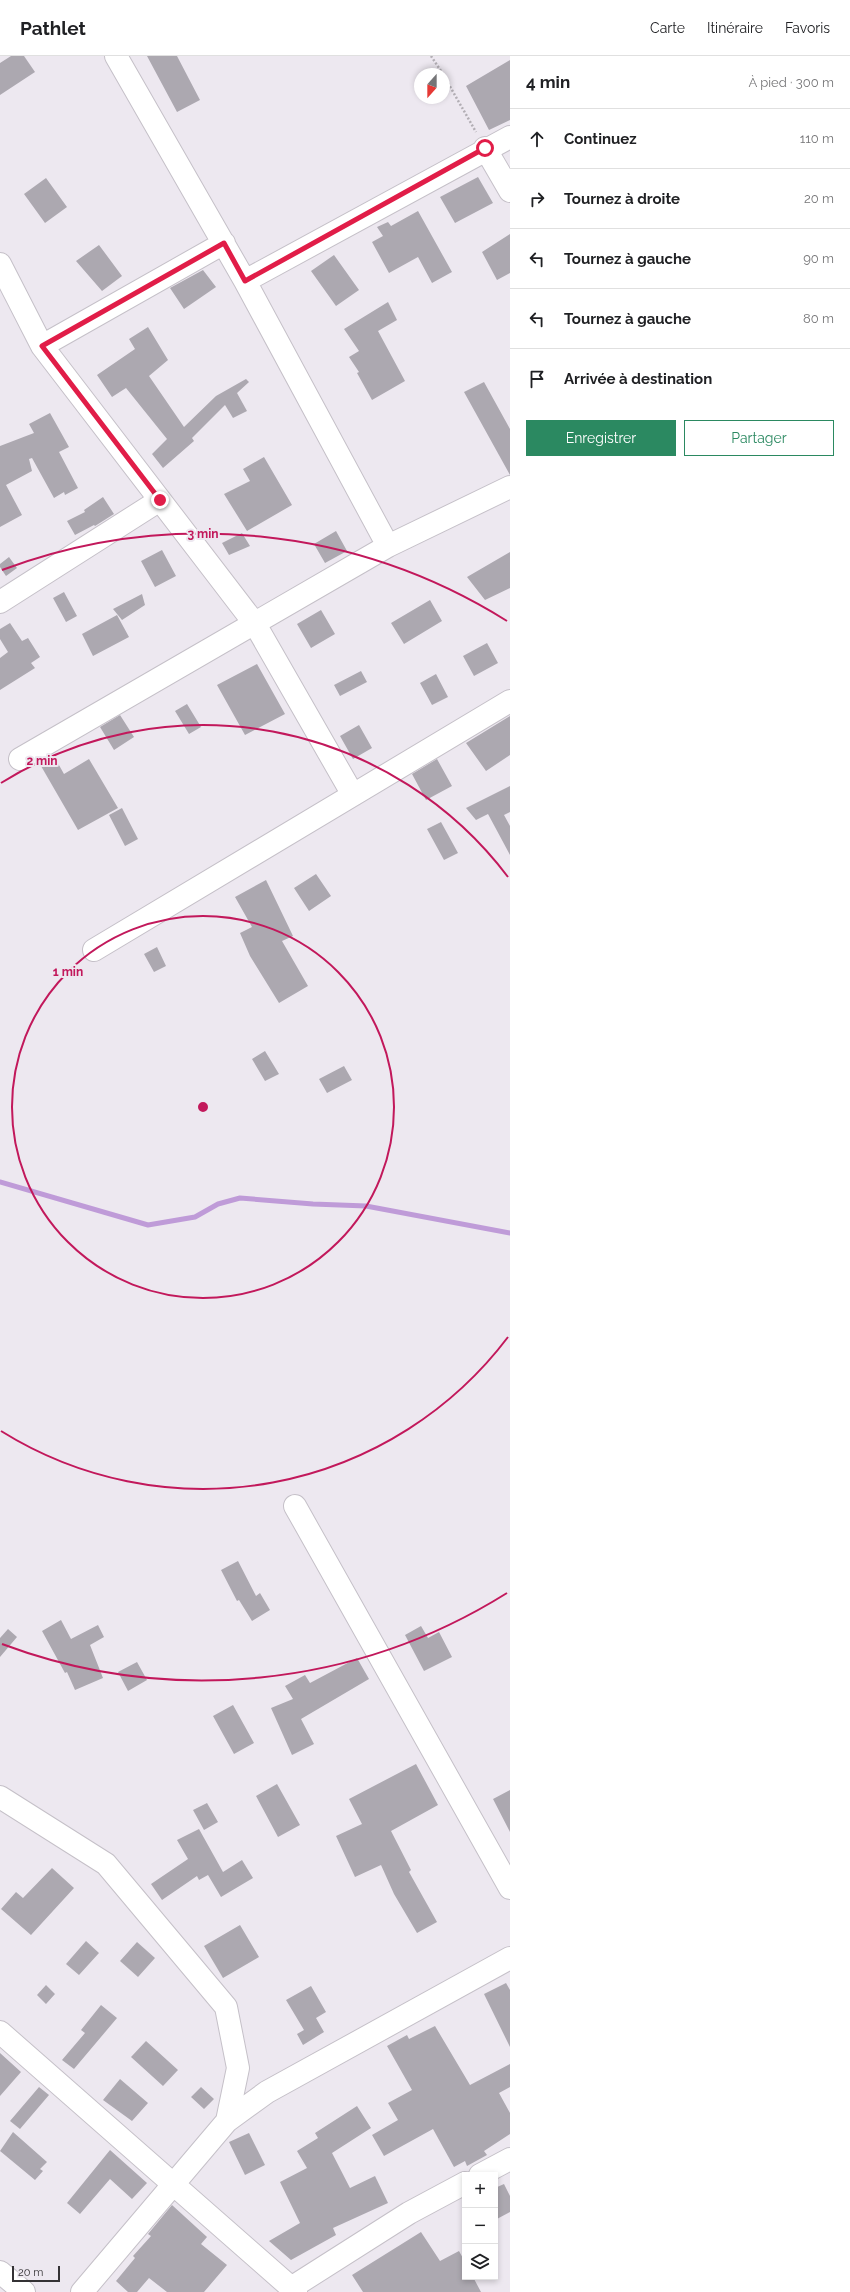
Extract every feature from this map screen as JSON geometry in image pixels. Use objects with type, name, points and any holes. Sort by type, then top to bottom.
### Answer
[{"type":"street","points":[[116,56],[224,243],[388,546]]},
{"type":"street","points":[[245,281],[485,148],[510,137]]},
{"type":"street","points":[[485,148],[510,191]]},
{"type":"street","points":[[42,346],[224,243]]},
{"type":"street","points":[[0,264],[42,346],[255,624],[353,795]]},
{"type":"street","points":[[20,759],[388,546],[510,487]]},
{"type":"street","points":[[0,602],[160,500]]},
{"type":"street","points":[[94,950],[510,702]]},
{"type":"street","points":[[295,1506],[510,1888]]},
{"type":"street","points":[[0,1797],[106,1864],[226,2007],[238,2068],[227,2121]]},
{"type":"street","points":[[82,2292],[175,2185],[227,2121],[267,2092],[510,1958]]},
{"type":"street","points":[[0,2032],[293,2290],[409,2213],[462,2185]]},
{"type":"street","points":[[486,2172],[510,2159]]},
{"type":"street","points":[[0,2272],[24,2292]]},
{"type":"path","points":[[431,56],[439,68]]},
{"type":"path","points":[[450,86],[485,148]]},
{"type":"building","points":[[11,56],[24,56],[35,72],[0,95],[0,63]]},
{"type":"building","points":[[147,56],[177,56],[200,100],[177,112]]},
{"type":"building","points":[[510,60],[510,120],[489,130],[466,86]]},
{"type":"building","points":[[478,177],[493,203],[455,223],[440,197]]},
{"type":"building","points":[[46,178],[67,207],[45,223],[24,194]]},
{"type":"building","points":[[418,211],[452,272],[432,283],[418,257],[389,273],[372,242],[383,236],[377,227],[388,222],[391,226]]},
{"type":"building","points":[[510,234],[510,273],[497,280],[482,252]]},
{"type":"building","points":[[99,245],[122,276],[102,291],[76,261]]},
{"type":"building","points":[[334,255],[359,290],[336,306],[311,271]]},
{"type":"building","points":[[203,270],[216,287],[184,309],[170,288]]},
{"type":"building","points":[[388,302],[397,320],[378,331],[405,381],[372,400],[357,373],[359,372],[349,357],[359,351],[344,329]]},
{"type":"building","points":[[148,327],[168,360],[149,376],[184,427],[216,396],[246,379],[249,382],[237,393],[247,411],[233,418],[225,405],[192,438],[194,441],[163,468],[152,454],[167,439],[126,388],[112,397],[97,375],[135,349],[129,339]]},
{"type":"building","points":[[484,382],[510,429],[510,475],[464,392]]},
{"type":"building","points":[[50,413],[69,447],[59,452],[78,488],[65,495],[64,492],[54,498],[32,458],[29,459],[32,471],[6,485],[22,515],[0,527],[0,446],[34,433],[29,424]]},
{"type":"building","points":[[264,457],[292,505],[247,531],[224,494],[250,481],[243,469]]},
{"type":"building","points":[[103,497],[114,514],[95,526],[94,525],[75,535],[67,521],[85,512],[84,510]]},
{"type":"building","points":[[336,531],[347,551],[325,563],[314,544]]},
{"type":"building","points":[[242,533],[250,546],[229,555],[222,543]]},
{"type":"building","points":[[162,550],[176,576],[155,587],[141,561]]},
{"type":"building","points":[[510,552],[510,588],[485,600],[467,577]]},
{"type":"building","points":[[9,557],[17,568],[6,576],[0,567],[0,564]]},
{"type":"building","points":[[64,592],[77,616],[66,622],[53,598]]},
{"type":"building","points":[[142,594],[145,605],[122,620],[113,609]]},
{"type":"building","points":[[430,600],[442,621],[404,644],[391,623]]},
{"type":"building","points":[[321,610],[335,634],[311,648],[297,624]]},
{"type":"building","points":[[117,615],[129,637],[93,656],[82,634]]},
{"type":"building","points":[[10,623],[22,641],[28,638],[40,657],[31,663],[35,668],[0,690],[0,658],[8,652],[0,639],[0,629]]},
{"type":"building","points":[[487,643],[498,663],[474,676],[463,656]]},
{"type":"building","points":[[257,664],[285,714],[245,735],[217,685]]},
{"type":"building","points":[[361,671],[367,682],[340,696],[334,685]]},
{"type":"building","points":[[436,674],[448,697],[432,705],[420,683]]},
{"type":"building","points":[[187,704],[201,727],[189,734],[175,711]]},
{"type":"building","points":[[120,715],[134,737],[114,750],[100,727]]},
{"type":"building","points":[[510,716],[510,755],[486,771],[466,743]]},
{"type":"building","points":[[359,725],[372,748],[353,759],[340,736]]},
{"type":"building","points":[[55,758],[64,774],[89,759],[118,808],[78,830],[41,766]]},
{"type":"building","points":[[437,759],[452,786],[426,800],[412,774]]},
{"type":"building","points":[[510,786],[510,812],[504,815],[510,826],[510,855],[488,814],[476,820],[466,808]]},
{"type":"building","points":[[122,808],[138,839],[125,846],[109,815]]},
{"type":"building","points":[[441,822],[458,853],[444,860],[427,829]]},
{"type":"building","points":[[316,874],[331,896],[309,911],[294,888]]},
{"type":"building","points":[[266,880],[293,936],[282,941],[308,986],[279,1003],[250,956],[240,933],[252,927],[235,897]]},
{"type":"building","points":[[157,947],[166,966],[154,972],[144,954]]},
{"type":"building","points":[[265,1051],[279,1074],[265,1081],[252,1059]]},
{"type":"building","points":[[344,1066],[352,1080],[327,1093],[319,1079]]},
{"type":"building","points":[[238,1561],[256,1596],[260,1593],[270,1610],[252,1621],[239,1600],[237,1601],[221,1570]]},
{"type":"building","points":[[61,1620],[71,1639],[98,1625],[104,1637],[90,1645],[103,1678],[75,1690],[67,1672],[65,1673],[42,1631]]},
{"type":"building","points":[[421,1626],[428,1638],[439,1632],[452,1657],[424,1671],[405,1635]]},
{"type":"building","points":[[8,1629],[17,1637],[0,1657],[0,1638]]},
{"type":"building","points":[[357,1658],[369,1679],[301,1719],[314,1744],[292,1755],[271,1708],[293,1699],[285,1686],[305,1675],[310,1683]]},
{"type":"building","points":[[137,1662],[147,1680],[128,1691],[118,1672]]},
{"type":"building","points":[[233,1705],[254,1743],[234,1754],[213,1716]]},
{"type":"building","points":[[416,1764],[438,1805],[391,1831],[411,1870],[409,1872],[437,1922],[417,1933],[394,1894],[381,1865],[355,1877],[336,1836],[362,1824],[349,1799]]},
{"type":"building","points":[[277,1784],[300,1825],[278,1837],[256,1796]]},
{"type":"building","points":[[510,1790],[510,1832],[493,1799]]},
{"type":"building","points":[[207,1803],[218,1822],[204,1830],[193,1810]]},
{"type":"building","points":[[199,1829],[223,1872],[242,1860],[253,1878],[221,1897],[208,1875],[199,1880],[197,1876],[162,1900],[151,1884],[188,1859],[177,1840]]},
{"type":"building","points":[[52,1868],[74,1888],[31,1935],[1,1909],[16,1892],[23,1898]]},
{"type":"building","points":[[240,1925],[259,1957],[223,1978],[204,1946]]},
{"type":"building","points":[[86,1941],[99,1953],[79,1975],[66,1964]]},
{"type":"building","points":[[137,1942],[155,1958],[138,1977],[120,1961]]},
{"type":"building","points":[[506,1983],[510,1990],[510,2047],[484,1994]]},
{"type":"building","points":[[46,1985],[55,1994],[46,2004],[37,1995]]},
{"type":"building","points":[[311,1986],[326,2012],[316,2018],[324,2032],[303,2045],[297,2034],[304,2030],[286,2000]]},
{"type":"building","points":[[101,2005],[117,2018],[74,2069],[62,2060],[85,2033],[81,2030]]},
{"type":"building","points":[[435,2026],[470,2085],[510,2064],[510,2087],[499,2093],[510,2113],[510,2134],[484,2151],[487,2155],[467,2166],[465,2161],[454,2167],[433,2129],[384,2156],[372,2135],[398,2120],[388,2103],[412,2090],[387,2046],[407,2035],[409,2039]]},
{"type":"building","points":[[146,2041],[178,2070],[163,2086],[131,2057]]},
{"type":"building","points":[[0,2053],[21,2072],[0,2096]]},
{"type":"building","points":[[120,2079],[148,2103],[132,2121],[103,2100]]},
{"type":"building","points":[[39,2087],[49,2095],[20,2129],[10,2121]]},
{"type":"building","points":[[201,2087],[214,2099],[204,2109],[191,2097]]},
{"type":"building","points":[[357,2106],[371,2128],[332,2153],[350,2188],[375,2176],[388,2203],[333,2228],[336,2235],[291,2260],[269,2241],[300,2223],[280,2182],[307,2168],[297,2151],[318,2138],[315,2133]]},
{"type":"building","points":[[13,2132],[47,2162],[40,2169],[43,2171],[35,2180],[0,2151]]},
{"type":"building","points":[[249,2133],[265,2165],[245,2175],[229,2142]]},
{"type":"building","points":[[110,2150],[147,2183],[132,2199],[110,2179],[80,2214],[67,2203]]},
{"type":"building","points":[[504,2184],[510,2196],[510,2212],[498,2218],[498,2208],[498,2187]]},
{"type":"building","points":[[172,2205],[207,2237],[201,2244],[227,2265],[204,2292],[167,2292],[149,2278],[137,2292],[128,2292],[116,2281],[135,2258],[133,2256],[151,2236],[148,2234]]},
{"type":"building","points":[[421,2232],[440,2261],[459,2251],[462,2256],[462,2280],[475,2280],[481,2292],[363,2292],[352,2275]]},
{"type":"waterway","points":[[0,1182],[148,1225],[195,1217],[218,1204],[240,1198],[313,1204],[366,1206],[510,1233]]},
{"type":"route","points":[[160,500],[42,346],[224,243],[245,281],[485,148]]}]
